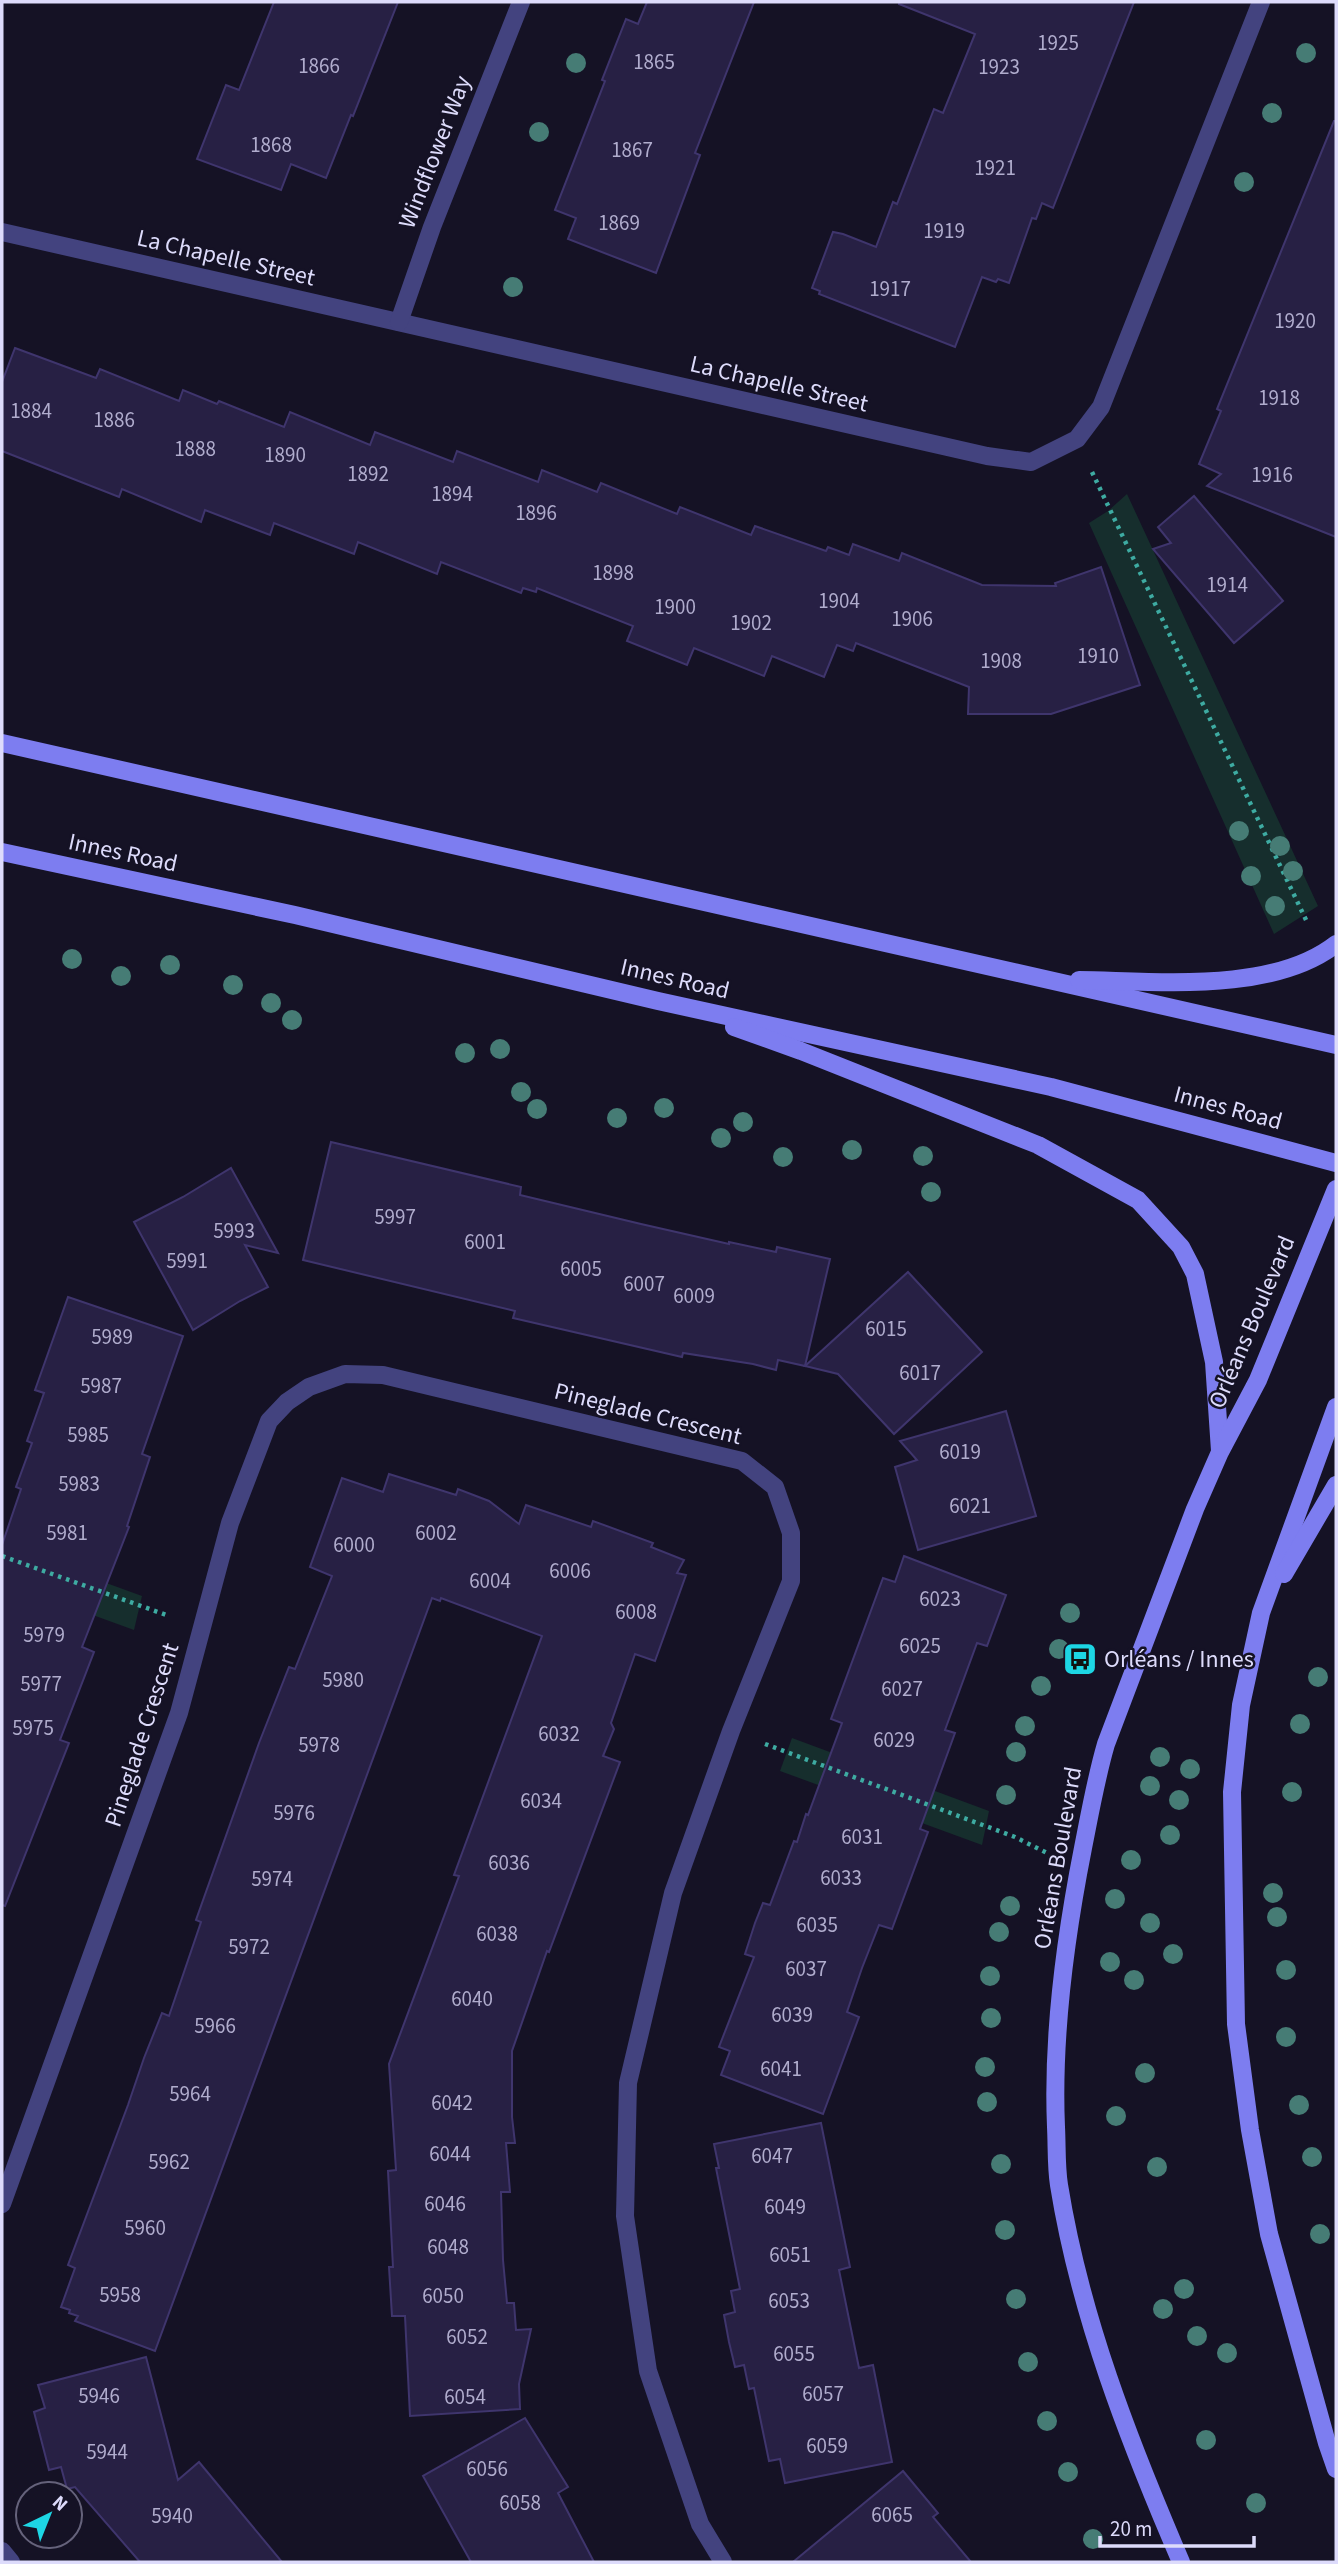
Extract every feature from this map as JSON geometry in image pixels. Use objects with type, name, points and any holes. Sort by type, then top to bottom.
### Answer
[{"type":"main road","points":[[2,743],[1336,1045]]},
{"type":"main road","name":"Innes Road","points":[[2,852],[295,915],[658,1001],[1051,1087],[1336,1163]]},
{"type":"main road","points":[[1044,980],[1222,981],[1264,975],[1295,966],[1336,944]]},
{"type":"main road","points":[[658,1001],[801,1051],[1038,1145],[1138,1200],[1181,1247],[1195,1274],[1214,1362],[1220,1452]]},
{"type":"main road","name":"Orléans Boulevard","points":[[1181,2562],[1146,2479],[1106,2371],[1073,2255],[1058,2182],[1054,2077],[1064,1963],[1079,1869],[1098,1770],[1106,1744],[1195,1509],[1220,1452],[1258,1380],[1336,1189]]},
{"type":"main road","points":[[1336,1406],[1261,1613],[1241,1705],[1232,1792],[1236,2024],[1250,2130],[1269,2234],[1336,2469]]},
{"type":"main road","points":[[1261,1613],[1336,1485]]},
{"type":"street","name":"Windflower Way","points":[[399,322],[432,227],[521,2]]},
{"type":"street","name":"La Chapelle Street","points":[[2,232],[986,456],[1031,462],[1077,439],[1101,407],[1261,2]]},
{"type":"street","name":"Pineglade Crescent","points":[[2,2204],[179,1713],[230,1522],[269,1421],[287,1402],[309,1387],[345,1374],[383,1375],[706,1450],[743,1461],[775,1487],[791,1533],[791,1581],[731,1731],[673,1893],[628,2083],[625,2216],[648,2371],[700,2524],[723,2562]]},
{"type":"street","points":[[2,2551],[11,2562]]},
{"type":"path","points":[[1077,439],[1309,927]]},
{"type":"path","points":[[2,1556],[202,1628]]},
{"type":"path","points":[[731,1731],[1015,1837],[1079,1869]]},
{"type":"green space","points":[[1127,494],[1318,906],[1274,934],[1089,523]]},
{"type":"green space","points":[[2,1545],[142,1596],[134,1630],[2,1582]]},
{"type":"green space","points":[[792,1738],[989,1811],[982,1845],[780,1771]]},
{"type":"building","points":[[274,2],[398,2],[326,178],[291,164],[281,190],[197,159],[226,85],[239,90]]},
{"type":"building","points":[[647,2],[754,2],[695,153],[700,155],[656,273],[568,239],[576,218],[555,210],[626,19],[638,24]]},
{"type":"building","points":[[899,2],[1134,2],[1053,208],[1042,203],[1036,219],[1032,218],[1009,283],[982,277],[955,347],[819,294],[820,291],[812,288],[833,232],[876,247],[893,202],[897,204],[934,109],[943,113],[975,34]]},
{"type":"building","points":[[1334,121],[1336,537],[1207,486],[1221,474],[1199,464],[1221,411],[1217,409]]},
{"type":"building","points":[[15,348],[96,378],[100,369],[179,401],[183,390],[284,427],[290,412],[370,445],[375,432],[453,462],[457,451],[538,482],[542,470],[597,492],[601,483],[677,514],[680,507],[751,535],[755,526],[826,551],[828,547],[849,555],[853,544],[899,561],[902,553],[982,585],[1056,586],[1055,583],[1101,567],[1140,685],[1051,714],[968,714],[969,687],[856,643],[853,651],[837,645],[824,677],[772,656],[764,676],[694,648],[687,665],[627,641],[633,626],[537,588],[536,592],[523,588],[521,593],[441,562],[437,574],[358,542],[354,554],[274,523],[270,535],[205,510],[201,522],[122,489],[119,497],[2,451],[2,382]]},
{"type":"building","points":[[1194,496],[1283,601],[1234,643],[1153,549],[1171,543],[1158,527]]},
{"type":"building","points":[[331,1142],[521,1187],[520,1195],[641,1224],[729,1244],[776,1252],[777,1247],[830,1259],[805,1366],[778,1360],[776,1370],[683,1353],[682,1357],[513,1318],[515,1311],[303,1260]]},
{"type":"building","points":[[231,1168],[278,1253],[245,1245],[268,1287],[193,1330],[134,1222]]},
{"type":"building","points":[[908,1272],[982,1352],[894,1434],[838,1374],[805,1366]]},
{"type":"building","points":[[68,1297],[183,1336],[142,1454],[150,1457],[127,1526],[129,1527],[82,1647],[94,1652],[60,1740],[69,1743],[5,1906],[2,1905],[2,1545],[21,1489],[16,1487],[32,1443],[27,1441],[44,1393],[35,1390]]},
{"type":"building","points":[[1006,1411],[1036,1516],[918,1550],[895,1467],[917,1460],[900,1441]]},
{"type":"building","points":[[389,1474],[456,1495],[458,1489],[489,1501],[519,1524],[526,1505],[591,1527],[593,1521],[653,1543],[651,1547],[684,1560],[677,1573],[686,1575],[655,1661],[635,1654],[611,1723],[614,1729],[603,1756],[620,1762],[549,1952],[547,1951],[512,2051],[512,2117],[515,2143],[506,2143],[510,2192],[501,2192],[507,2303],[514,2303],[516,2330],[531,2329],[519,2384],[520,2409],[410,2416],[405,2316],[392,2316],[389,2267],[393,2267],[388,2171],[396,2170],[389,2064],[459,1876],[454,1875],[542,1636],[441,1598],[440,1601],[432,1598],[155,2351],[75,2321],[78,2316],[61,2307],[75,2268],[68,2265],[162,2013],[169,2016],[201,1922],[196,1920],[259,1743],[289,1667],[295,1669],[332,1576],[310,1567],[342,1478],[383,1492]]},
{"type":"building","points":[[904,1556],[1006,1595],[987,1646],[977,1643],[945,1730],[955,1733],[920,1829],[928,1832],[892,1929],[879,1925],[862,1968],[847,2012],[859,2017],[823,2114],[721,2075],[730,2051],[719,2047],[754,1957],[745,1954],[755,1923],[763,1903],[770,1905],[794,1841],[797,1842],[806,1814],[808,1815],[842,1723],[831,1719],[883,1578],[895,1582]]},
{"type":"building","points":[[821,2123],[850,2267],[839,2270],[859,2368],[873,2365],[892,2462],[785,2483],[780,2459],[769,2461],[754,2388],[749,2389],[744,2365],[735,2367],[729,2342],[724,2315],[735,2312],[731,2291],[740,2289],[716,2168],[719,2168],[714,2144]]},
{"type":"building","points":[[146,2357],[178,2480],[199,2462],[282,2562],[140,2562],[84,2497],[84,2480],[65,2480],[61,2467],[49,2470],[34,2412],[45,2408],[38,2385]]},
{"type":"building","points":[[525,2418],[568,2487],[558,2493],[594,2562],[471,2562],[423,2476]]},
{"type":"building","points":[[903,2471],[938,2513],[933,2517],[971,2562],[793,2562]]},
{"type":"place","name":"Orléans / Innes","points":[[1080,1659]]}]
